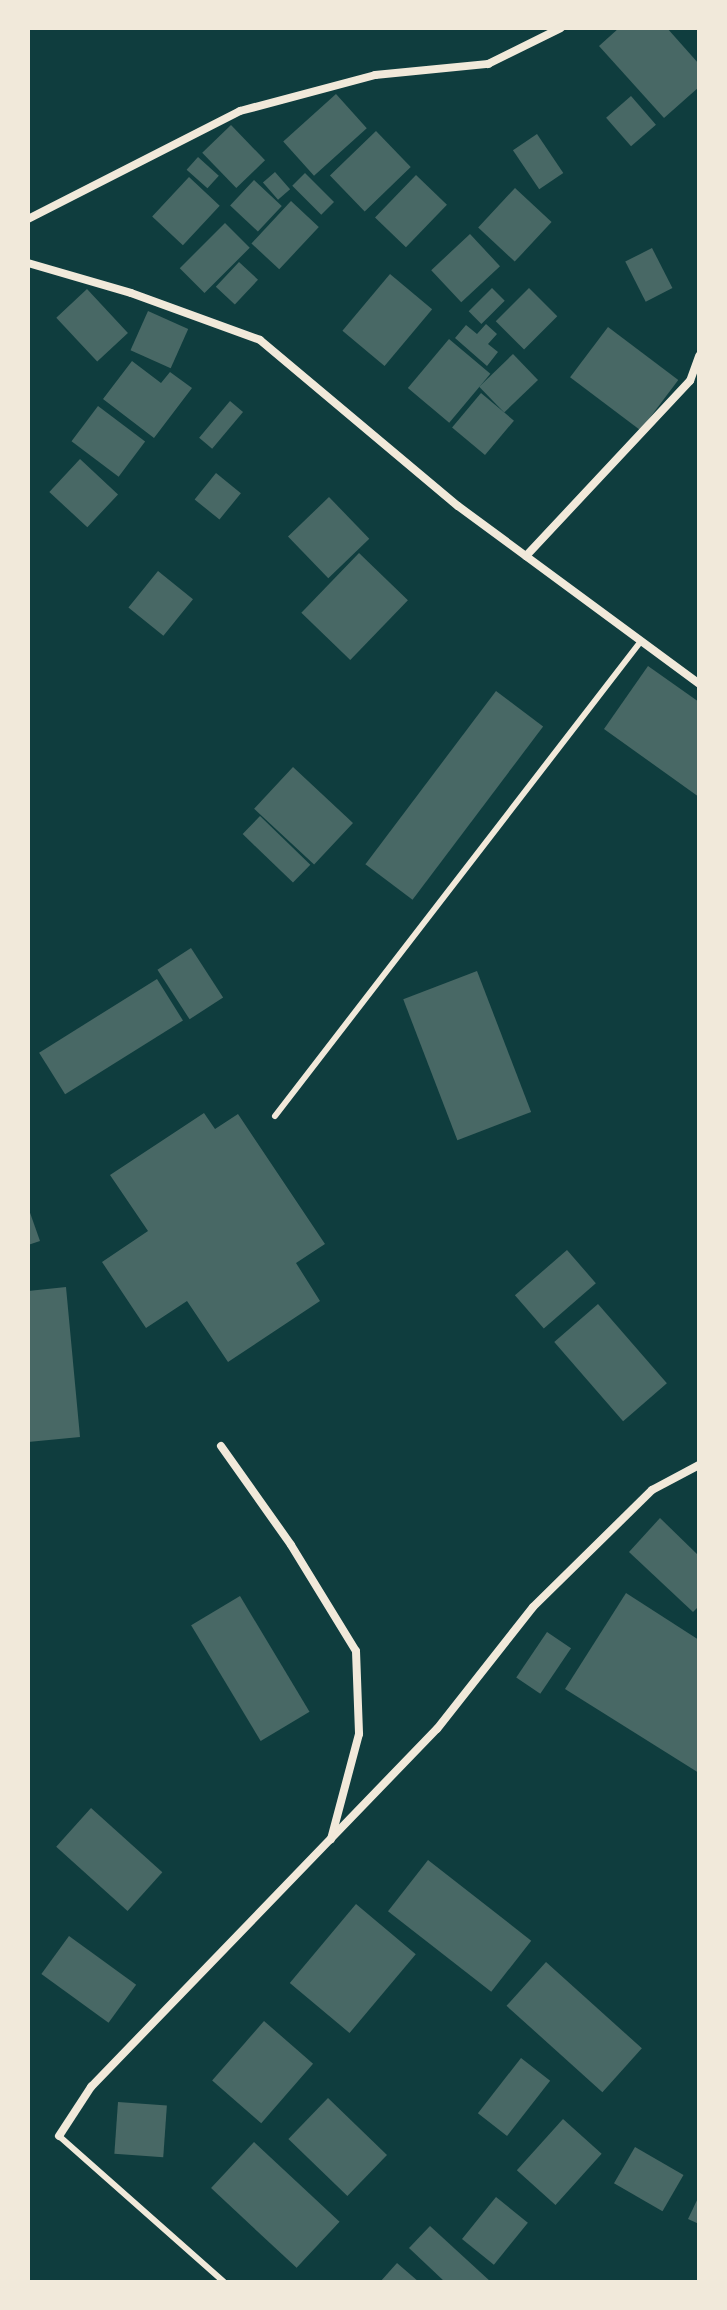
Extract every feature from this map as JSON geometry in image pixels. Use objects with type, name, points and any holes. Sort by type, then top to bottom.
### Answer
[{"type":"street","points":[[28,219],[240,111],[375,75],[488,64],[561,28]]},
{"type":"street","points":[[28,263],[131,293],[260,340],[458,506],[699,684]]},
{"type":"street","points":[[526,556],[690,381],[699,356]]},
{"type":"street","points":[[221,1446],[291,1545],[356,1651],[359,1734],[330,1840]]},
{"type":"street","points":[[59,2136],[91,2087],[437,1729],[533,1607],[652,1490],[699,1465]]},
{"type":"lane","points":[[275,1116],[641,641]]},
{"type":"lane","points":[[59,2136],[224,2282]]},
{"type":"building","points":[[619,28],[667,28],[699,64],[699,87],[664,118],[599,46]]},
{"type":"building","points":[[336,94],[367,128],[314,176],[283,142]]},
{"type":"building","points":[[631,96],[656,125],[631,146],[606,118]]},
{"type":"building","points":[[231,125],[265,160],[236,188],[202,153]]},
{"type":"building","points":[[376,131],[411,167],[365,211],[330,175]]},
{"type":"building","points":[[537,134],[563,173],[539,189],[513,150]]},
{"type":"building","points":[[198,157],[219,176],[207,188],[187,170]]},
{"type":"building","points":[[275,172],[290,189],[278,200],[263,182]]},
{"type":"building","points":[[305,173],[334,202],[321,215],[292,186]]},
{"type":"building","points":[[416,175],[447,205],[406,247],[375,217]]},
{"type":"building","points":[[189,177],[220,206],[183,245],[152,216]]},
{"type":"building","points":[[254,180],[282,206],[258,232],[230,206]]},
{"type":"building","points":[[515,188],[552,222],[515,262],[478,227]]},
{"type":"building","points":[[291,201],[319,227],[279,269],[251,243]]},
{"type":"building","points":[[225,223],[250,248],[204,293],[180,268]]},
{"type":"building","points":[[470,234],[500,266],[461,302],[431,270]]},
{"type":"building","points":[[652,248],[672,288],[646,302],[625,262]]},
{"type":"building","points":[[239,262],[258,280],[235,305],[216,287]]},
{"type":"building","points":[[390,274],[432,309],[385,366],[342,331]]},
{"type":"building","points":[[492,288],[505,301],[481,324],[469,311]]},
{"type":"building","points":[[529,288],[557,316],[524,350],[496,321]]},
{"type":"building","points":[[87,289],[128,333],[97,362],[56,318]]},
{"type":"building","points":[[148,311],[188,329],[171,368],[131,350]]},
{"type":"building","points":[[486,324],[497,334],[488,344],[498,352],[487,366],[455,338],[466,325],[477,334]]},
{"type":"building","points":[[608,327],[678,380],[640,430],[570,377]]},
{"type":"building","points":[[449,339],[490,374],[449,423],[408,388]]},
{"type":"building","points":[[513,354],[538,380],[504,413],[479,387]]},
{"type":"building","points":[[132,361],[161,383],[170,372],[192,388],[154,438],[103,399]]},
{"type":"building","points":[[481,393],[514,421],[485,455],[452,427]]},
{"type":"building","points":[[230,401],[243,412],[212,449],[199,438]]},
{"type":"building","points":[[98,406],[145,442],[119,477],[72,441]]},
{"type":"building","points":[[80,459],[118,494],[87,527],[49,492]]},
{"type":"building","points":[[216,473],[241,493],[219,520],[195,499]]},
{"type":"building","points":[[329,497],[369,539],[328,578],[288,537]]},
{"type":"building","points":[[359,553],[408,600],[350,660],[301,613]]},
{"type":"building","points":[[158,571],[193,599],[163,636],[128,608]]},
{"type":"building","points":[[648,666],[699,702],[699,797],[604,729]]},
{"type":"building","points":[[496,691],[543,727],[413,900],[365,864]]},
{"type":"building","points":[[293,767],[353,823],[314,865],[254,809]]},
{"type":"building","points":[[260,816],[310,865],[293,883],[243,834]]},
{"type":"building","points":[[191,948],[223,997],[190,1019],[157,970]]},
{"type":"building","points":[[477,971],[531,1112],[457,1140],[403,999]]},
{"type":"building","points":[[157,979],[183,1021],[65,1094],[39,1053]]},
{"type":"building","points":[[204,1113],[215,1129],[238,1114],[325,1244],[296,1263],[320,1301],[228,1362],[187,1301],[146,1328],[102,1262],[148,1231],[110,1175]]},
{"type":"building","points":[[28,1207],[40,1241],[28,1245]]},
{"type":"building","points":[[567,1250],[596,1283],[544,1328],[515,1295]]},
{"type":"building","points":[[66,1287],[80,1437],[28,1442],[28,1291]]},
{"type":"building","points":[[598,1304],[667,1383],[623,1421],[554,1342]]},
{"type":"building","points":[[660,1518],[699,1556],[699,1606],[693,1612],[629,1552]]},
{"type":"building","points":[[626,1593],[699,1640],[699,1773],[565,1689]]},
{"type":"building","points":[[240,1596],[310,1712],[261,1741],[191,1625]]},
{"type":"building","points":[[547,1632],[571,1648],[540,1694],[516,1678]]},
{"type":"building","points":[[91,1808],[162,1872],[128,1911],[56,1847]]},
{"type":"building","points":[[428,1860],[531,1941],[491,1992],[388,1911]]},
{"type":"building","points":[[356,1904],[416,1954],[350,2033],[290,1983]]},
{"type":"building","points":[[69,1936],[136,1985],[109,2023],[41,1974]]},
{"type":"building","points":[[546,1962],[642,2048],[602,2092],[507,2006]]},
{"type":"building","points":[[264,2021],[313,2064],[261,2123],[212,2081]]},
{"type":"building","points":[[521,2058],[550,2081],[507,2136],[478,2113]]},
{"type":"building","points":[[328,2098],[387,2155],[347,2196],[288,2139]]},
{"type":"building","points":[[118,2102],[167,2105],[163,2157],[114,2154]]},
{"type":"building","points":[[563,2119],[602,2154],[555,2205],[517,2170]]},
{"type":"building","points":[[254,2142],[340,2222],[297,2268],[211,2188]]},
{"type":"building","points":[[635,2147],[683,2175],[662,2211],[614,2183]]},
{"type":"building","points":[[699,2196],[699,2224],[688,2219]]},
{"type":"building","points":[[496,2197],[528,2223],[494,2265],[462,2239]]},
{"type":"building","points":[[430,2226],[491,2282],[445,2282],[409,2248]]},
{"type":"building","points":[[397,2263],[419,2282],[380,2282]]}]
